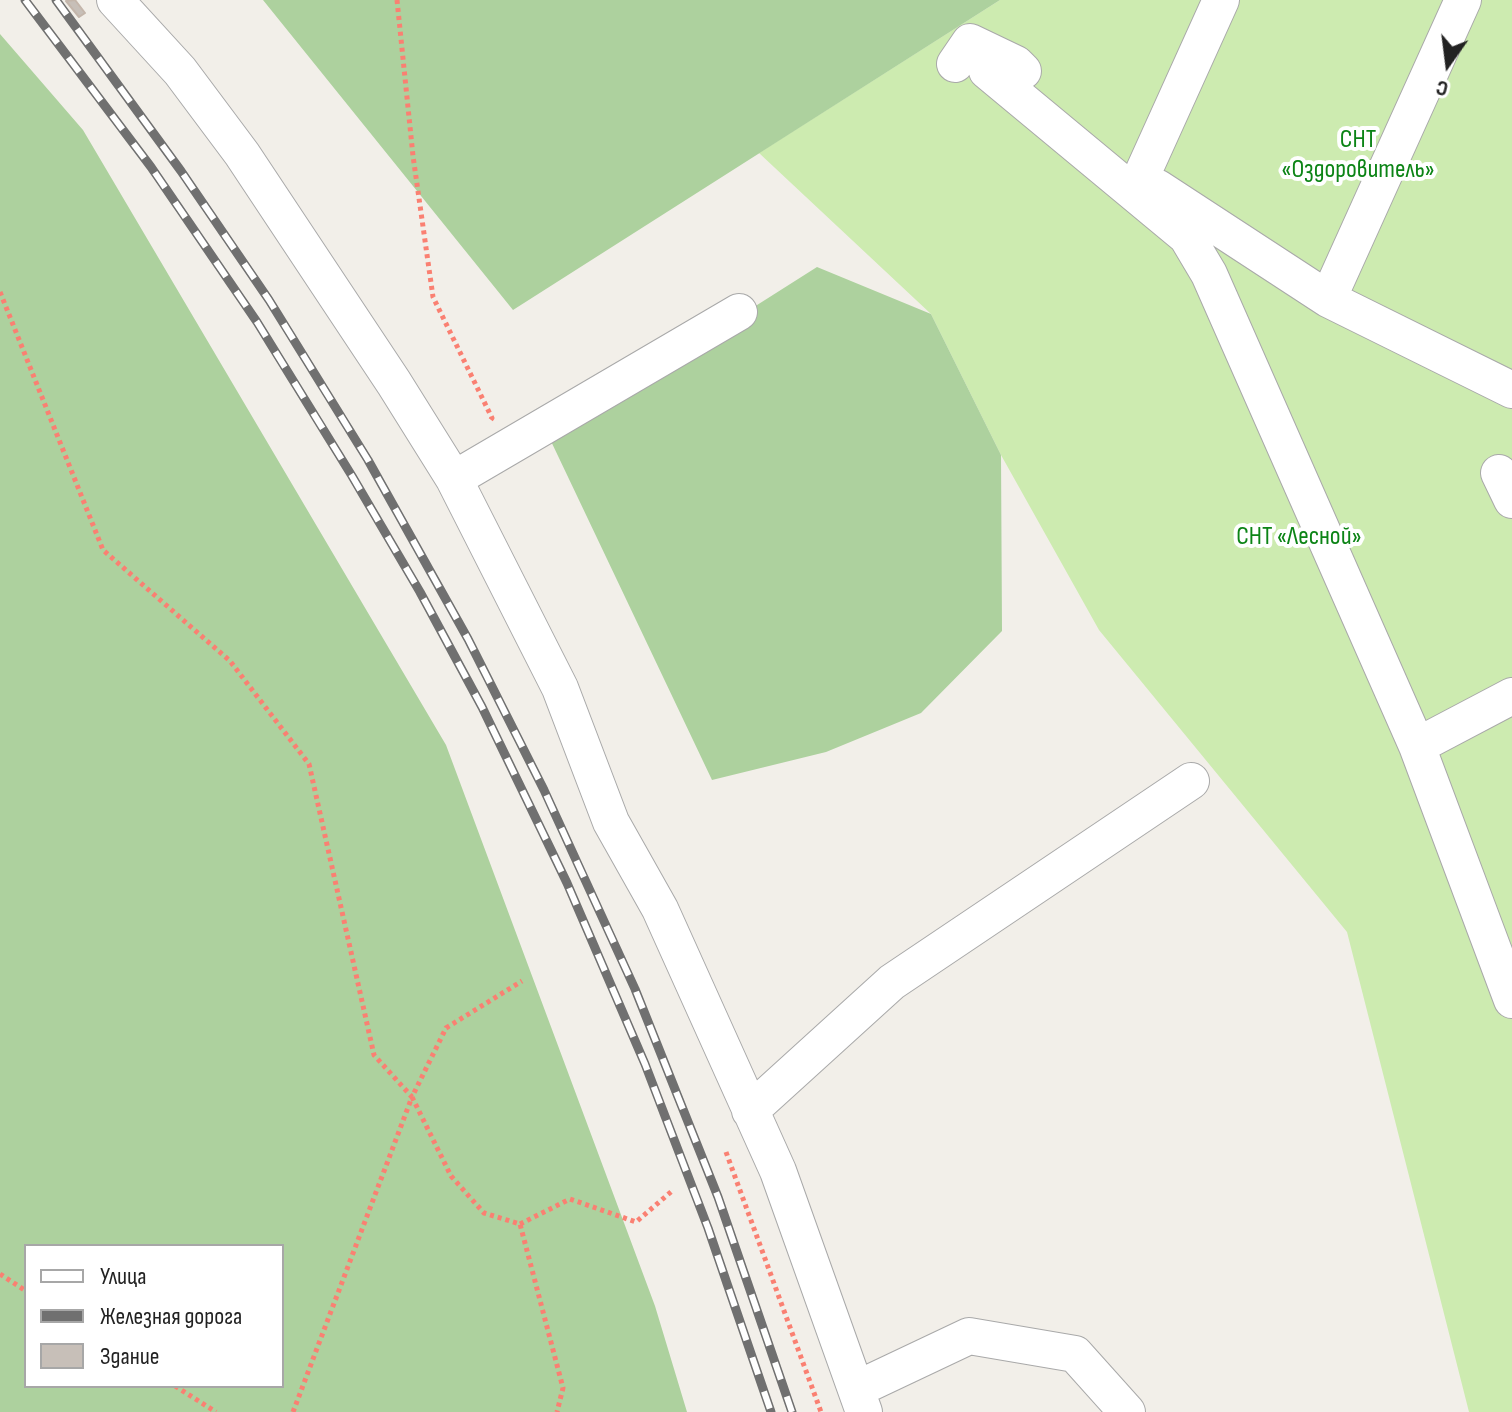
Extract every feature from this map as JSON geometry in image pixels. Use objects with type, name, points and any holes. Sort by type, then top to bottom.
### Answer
[{"type":"street","points":[[115,0],[180,71],[242,154],[454,479],[560,688],[611,822],[660,909],[778,1171],[861,1400],[969,1336],[1075,1354],[1127,1412]]},
{"type":"street","points":[[1141,177],[1221,0]]},
{"type":"street","points":[[1328,299],[1463,0]]},
{"type":"street","points":[[1512,390],[1328,299],[1141,177],[1016,64],[970,42],[971,68],[1187,237],[1209,274],[1417,746],[1512,1000]]},
{"type":"street","points":[[454,479],[739,312]]},
{"type":"street","points":[[1417,746],[1512,696]]},
{"type":"street","points":[[750,1111],[892,982],[1191,781]]},
{"type":"path","points":[[397,0],[413,156],[433,297],[492,418],[485,430]]},
{"type":"path","points":[[0,292],[103,550],[230,661],[309,764],[374,1055],[412,1097],[451,1176],[484,1213],[520,1224],[570,1199],[636,1222],[672,1191]]},
{"type":"path","points":[[293,1412],[412,1097],[446,1028],[522,981]]},
{"type":"path","points":[[726,1152],[821,1412]]},
{"type":"path","points":[[520,1224],[563,1388],[557,1412]]},
{"type":"path","points":[[0,1274],[24,1290]]},
{"type":"path","points":[[178,1388],[216,1412]]},
{"type":"green space","points":[[263,0],[1000,0],[513,310]]},
{"type":"green space","name":"СНТ «Лесной»","points":[[1000,0],[1512,0],[1512,1412],[1469,1412],[1347,932],[1099,630],[1001,455],[931,314],[759,153]]},
{"type":"green space","points":[[0,34],[83,130],[446,745],[655,1306],[687,1412],[0,1412]]},
{"type":"green space","points":[[817,267],[931,314],[1001,455],[1002,631],[921,713],[826,752],[712,780],[549,437]]},
{"type":"building","points":[[75,0],[85,13],[79,17],[66,1]]},
{"type":"railway","points":[[25,0],[151,167],[257,322],[420,592],[482,707],[567,883],[645,1064],[708,1228],[771,1412]]},
{"type":"railway","points":[[56,0],[181,171],[269,300],[368,460],[468,639],[544,790],[635,989],[718,1197],[792,1412]]},
{"type":"park label","name":"СНТ «Оздоровитель»","points":[[1358,155]]}]
